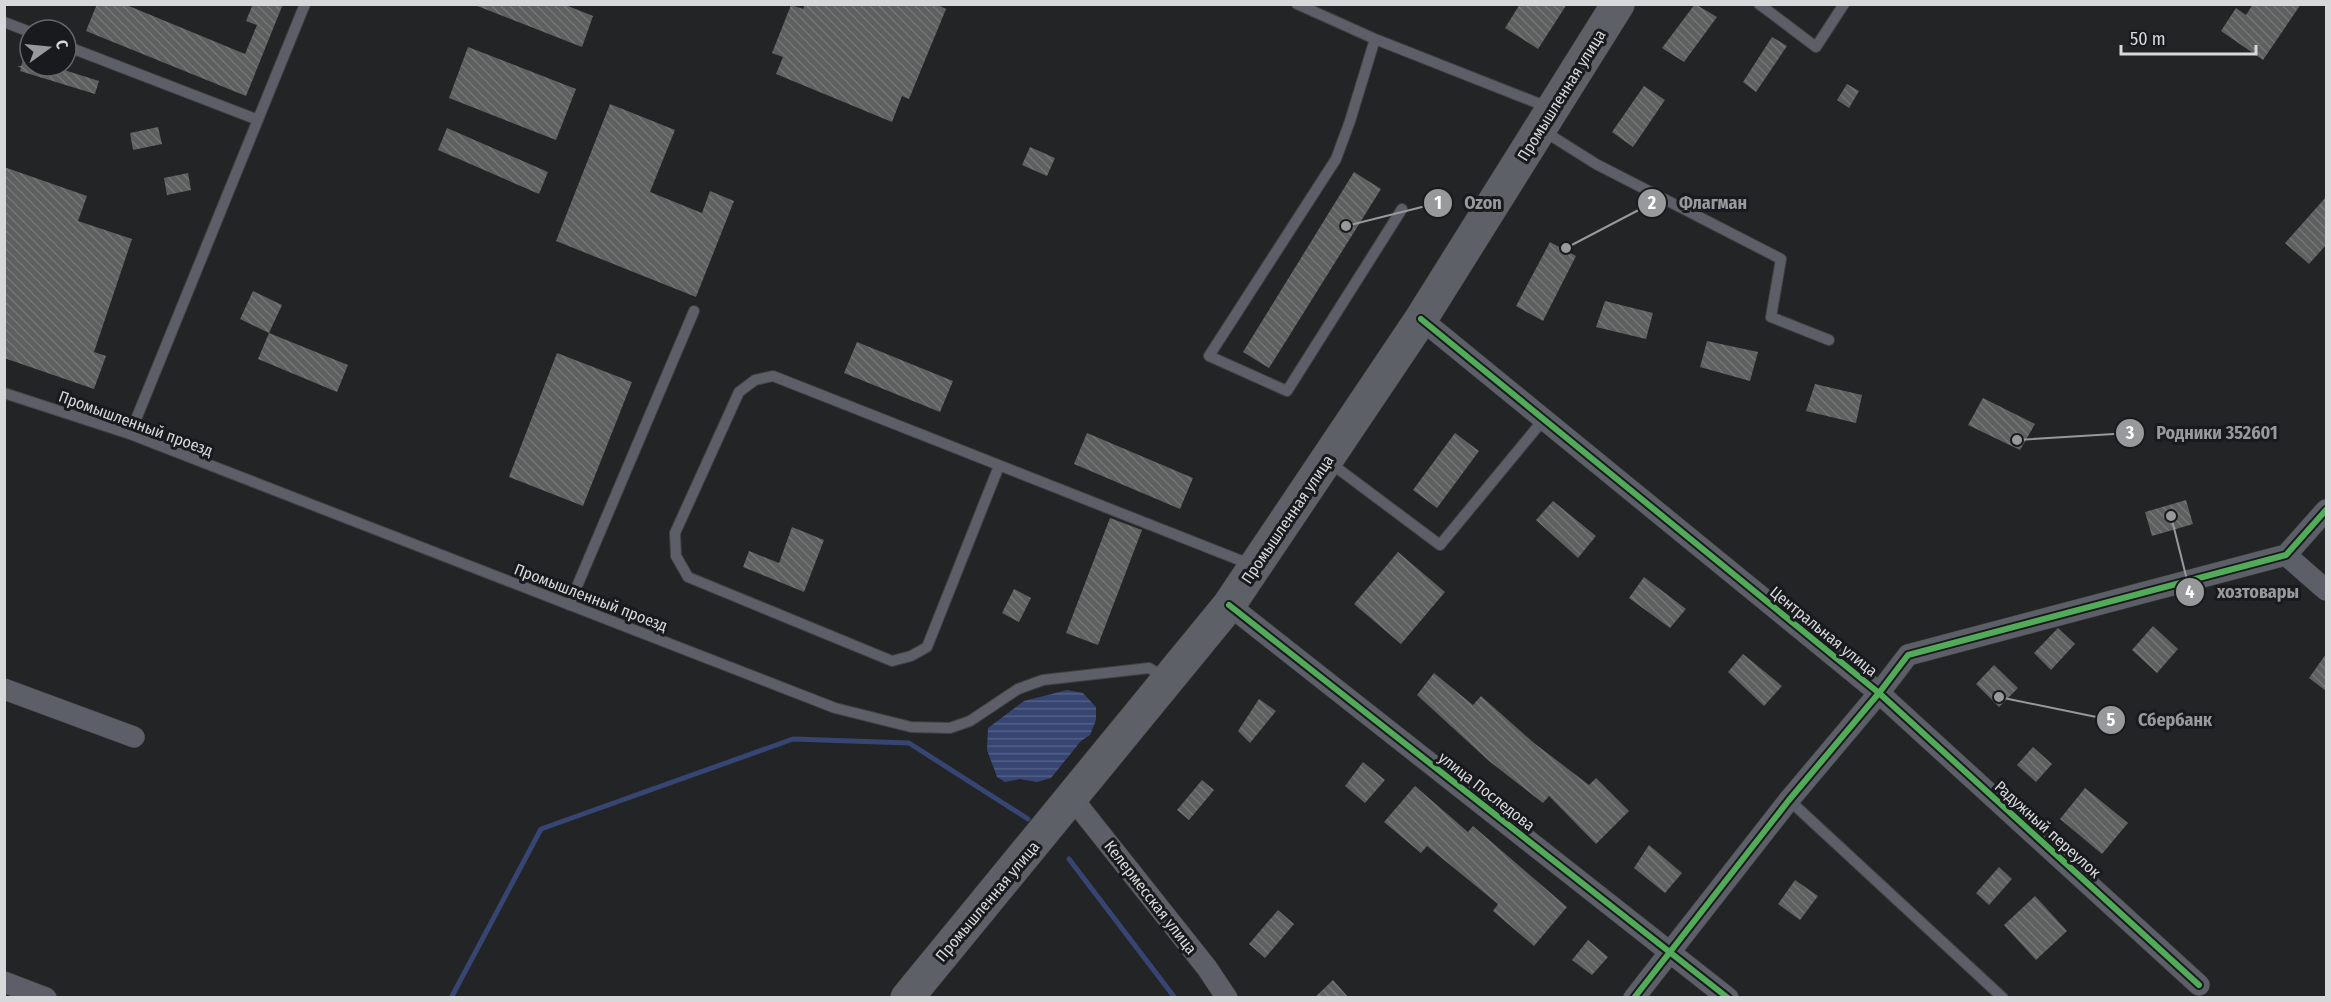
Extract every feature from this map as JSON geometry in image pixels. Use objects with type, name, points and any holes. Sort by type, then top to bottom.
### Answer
[{"type":"main road","name":"Промышленная улица","points":[[907,998],[1229,605],[1421,319],[1618,4]]},
{"type":"street","name":"Центральная улица","points":[[1421,319],[1879,693],[1908,655],[2286,555]]},
{"type":"street","points":[[2326,510],[2286,555],[2326,590]]},
{"type":"street","name":"улица Последова","points":[[1229,605],[1728,998]]},
{"type":"street","points":[[4,689],[134,737]]},
{"type":"street","points":[[1634,998],[1789,800],[1879,693]]},
{"type":"street","name":"Радужный переулок","points":[[1879,693],[2194,991]]},
{"type":"street","name":"Келермесская улица","points":[[1072,798],[1208,968],[1227,998]]},
{"type":"street","points":[[4,982],[46,998]]},
{"type":"lane","points":[[130,434],[305,4]]},
{"type":"lane","points":[[1297,4],[1545,118],[1596,164],[1780,259],[1771,317],[1829,340]]},
{"type":"lane","points":[[1759,4],[1816,47],[1844,4]]},
{"type":"lane","points":[[1375,39],[1336,159],[1209,356],[1287,391],[1401,209]]},
{"type":"lane","points":[[78,51],[258,120]]},
{"type":"lane","points":[[569,605],[694,311]]},
{"type":"lane","points":[[999,466],[927,647],[910,656],[892,661],[688,577],[676,556],[675,533],[739,392],[755,380],[773,376],[1255,566]]},
{"type":"lane","name":"Промышленный проезд","points":[[4,393],[130,434],[836,708],[911,727],[950,728],[970,721],[1018,688],[1043,680],[1149,668],[1169,680]]},
{"type":"lane","points":[[1326,460],[1440,545],[1544,419]]},
{"type":"lane","points":[[1789,800],[2003,998]]},
{"type":"water","points":[[1067,690],[1083,693],[1096,707],[1096,720],[1090,735],[1081,741],[1051,778],[1037,782],[1020,779],[1005,782],[997,777],[987,750],[988,728],[1024,701]]},
{"type":"building","points":[[97,4],[124,4],[245,54],[257,25],[246,21],[253,4],[283,4],[246,96],[86,31]]},
{"type":"building","points":[[472,4],[563,4],[593,16],[582,47]]},
{"type":"building","points":[[805,4],[936,4],[946,9],[909,99],[902,96],[892,122],[776,74],[783,57],[772,53],[791,5],[803,9]]},
{"type":"building","points":[[1520,4],[1567,4],[1538,49],[1505,28]]},
{"type":"building","points":[[1695,4],[1717,17],[1684,62],[1662,48]]},
{"type":"building","points":[[2253,4],[2301,4],[2263,60],[2221,31],[2236,8],[2246,15]]},
{"type":"building","points":[[1772,37],[1787,46],[1756,92],[1743,82]]},
{"type":"building","points":[[468,47],[576,89],[556,140],[449,98]]},
{"type":"building","points":[[78,74],[99,81],[95,94],[43,78],[78,78]]},
{"type":"building","points":[[1847,84],[1859,91],[1849,108],[1837,100]]},
{"type":"building","points":[[1644,86],[1665,100],[1633,147],[1612,132]]},
{"type":"building","points":[[610,104],[675,130],[650,192],[702,213],[710,191],[734,201],[696,297],[556,241]]},
{"type":"building","points":[[158,127],[162,144],[133,150],[130,133]]},
{"type":"building","points":[[447,128],[548,172],[539,194],[438,150]]},
{"type":"building","points":[[1030,147],[1055,158],[1047,176],[1022,165]]},
{"type":"building","points":[[4,167],[87,196],[78,221],[132,239],[94,352],[106,356],[94,389],[4,358]]},
{"type":"building","points":[[1354,172],[1381,189],[1269,368],[1243,352]]},
{"type":"building","points":[[188,173],[191,190],[167,195],[164,178]]},
{"type":"building","points":[[2326,197],[2326,245],[2309,264],[2285,243]]},
{"type":"building","points":[[1550,242],[1576,256],[1543,321],[1516,306]]},
{"type":"building","points":[[253,291],[282,305],[269,333],[240,319]]},
{"type":"building","points":[[1605,301],[1653,313],[1646,339],[1596,327]]},
{"type":"building","points":[[269,333],[348,365],[337,392],[258,359]]},
{"type":"building","points":[[1707,341],[1758,352],[1750,381],[1700,367]]},
{"type":"building","points":[[857,342],[953,381],[940,412],[844,373]]},
{"type":"building","points":[[557,353],[632,382],[583,506],[509,477]]},
{"type":"building","points":[[1815,384],[1862,395],[1856,423],[1806,411]]},
{"type":"building","points":[[1983,398],[2035,424],[2020,450],[1968,425]]},
{"type":"building","points":[[1087,433],[1193,478],[1180,509],[1074,464]]},
{"type":"building","points":[[1455,433],[1479,451],[1437,508],[1413,490]]},
{"type":"building","points":[[2186,500],[2193,524],[2152,536],[2145,512]]},
{"type":"building","points":[[1553,501],[1596,536],[1578,558],[1536,520]]},
{"type":"building","points":[[1110,518],[1142,530],[1098,645],[1066,633]]},
{"type":"building","points":[[792,527],[824,540],[804,592],[743,567],[749,551],[779,563]]},
{"type":"building","points":[[1398,552],[1445,592],[1401,644],[1354,604]]},
{"type":"building","points":[[1644,577],[1686,609],[1670,628],[1629,598]]},
{"type":"building","points":[[1014,589],[1031,598],[1019,622],[1002,613]]},
{"type":"building","points":[[2153,626],[2178,649],[2157,673],[2132,650]]},
{"type":"building","points":[[2058,628],[2075,644],[2051,670],[2034,653]]},
{"type":"building","points":[[1743,654],[1782,686],[1764,706],[1728,672]]},
{"type":"building","points":[[2326,654],[2326,691],[2309,678]]},
{"type":"building","points":[[1994,665],[2018,688],[1999,707],[1976,684]]},
{"type":"building","points":[[1434,673],[1473,705],[1481,696],[1534,743],[1589,785],[1596,778],[1629,811],[1596,844],[1549,796],[1543,803],[1489,761],[1417,695]]},
{"type":"building","points":[[1259,699],[1276,711],[1250,743],[1238,731]]},
{"type":"building","points":[[2033,747],[2052,764],[2036,782],[2017,765]]},
{"type":"building","points":[[1363,762],[1385,780],[1365,803],[1345,786]]},
{"type":"building","points":[[1202,780],[1214,790],[1189,820],[1177,810]]},
{"type":"building","points":[[1415,786],[1468,832],[1473,826],[1567,907],[1534,946],[1493,911],[1498,904],[1427,846],[1421,853],[1384,822]]},
{"type":"building","points":[[2085,788],[2128,823],[2102,854],[2060,819]]},
{"type":"building","points":[[1649,845],[1682,873],[1665,893],[1634,868]]},
{"type":"building","points":[[1999,867],[2012,879],[1989,905],[1976,893]]},
{"type":"building","points":[[1795,880],[1818,896],[1800,920],[1778,904]]},
{"type":"building","points":[[2035,896],[2067,931],[2036,960],[2004,925]]},
{"type":"building","points":[[1278,910],[1294,924],[1265,958],[1249,944]]},
{"type":"building","points":[[1588,940],[1608,957],[1592,975],[1572,960]]},
{"type":"building","points":[[1333,980],[1349,998],[1314,998]]},
{"type":"waterway","points":[[451,998],[541,829],[793,739],[909,743],[1028,819]]},
{"type":"waterway","points":[[1069,859],[1175,998]]},
{"type":"cycle path","points":[[1421,319],[1879,693],[1908,655],[2286,555],[2326,510]]},
{"type":"cycle path","points":[[1229,605],[1728,998]]},
{"type":"cycle path","points":[[1634,998],[1789,800],[1879,693],[2199,985]]},
{"type":"place","name":"Ozon","points":[[1346,226]]},
{"type":"place","name":"Флагман","points":[[1566,248]]},
{"type":"place","name":"Родники 352601","points":[[2017,440]]},
{"type":"place","name":"хозтовары","points":[[2171,516]]},
{"type":"place","name":"Сбербанк","points":[[1999,697]]}]
